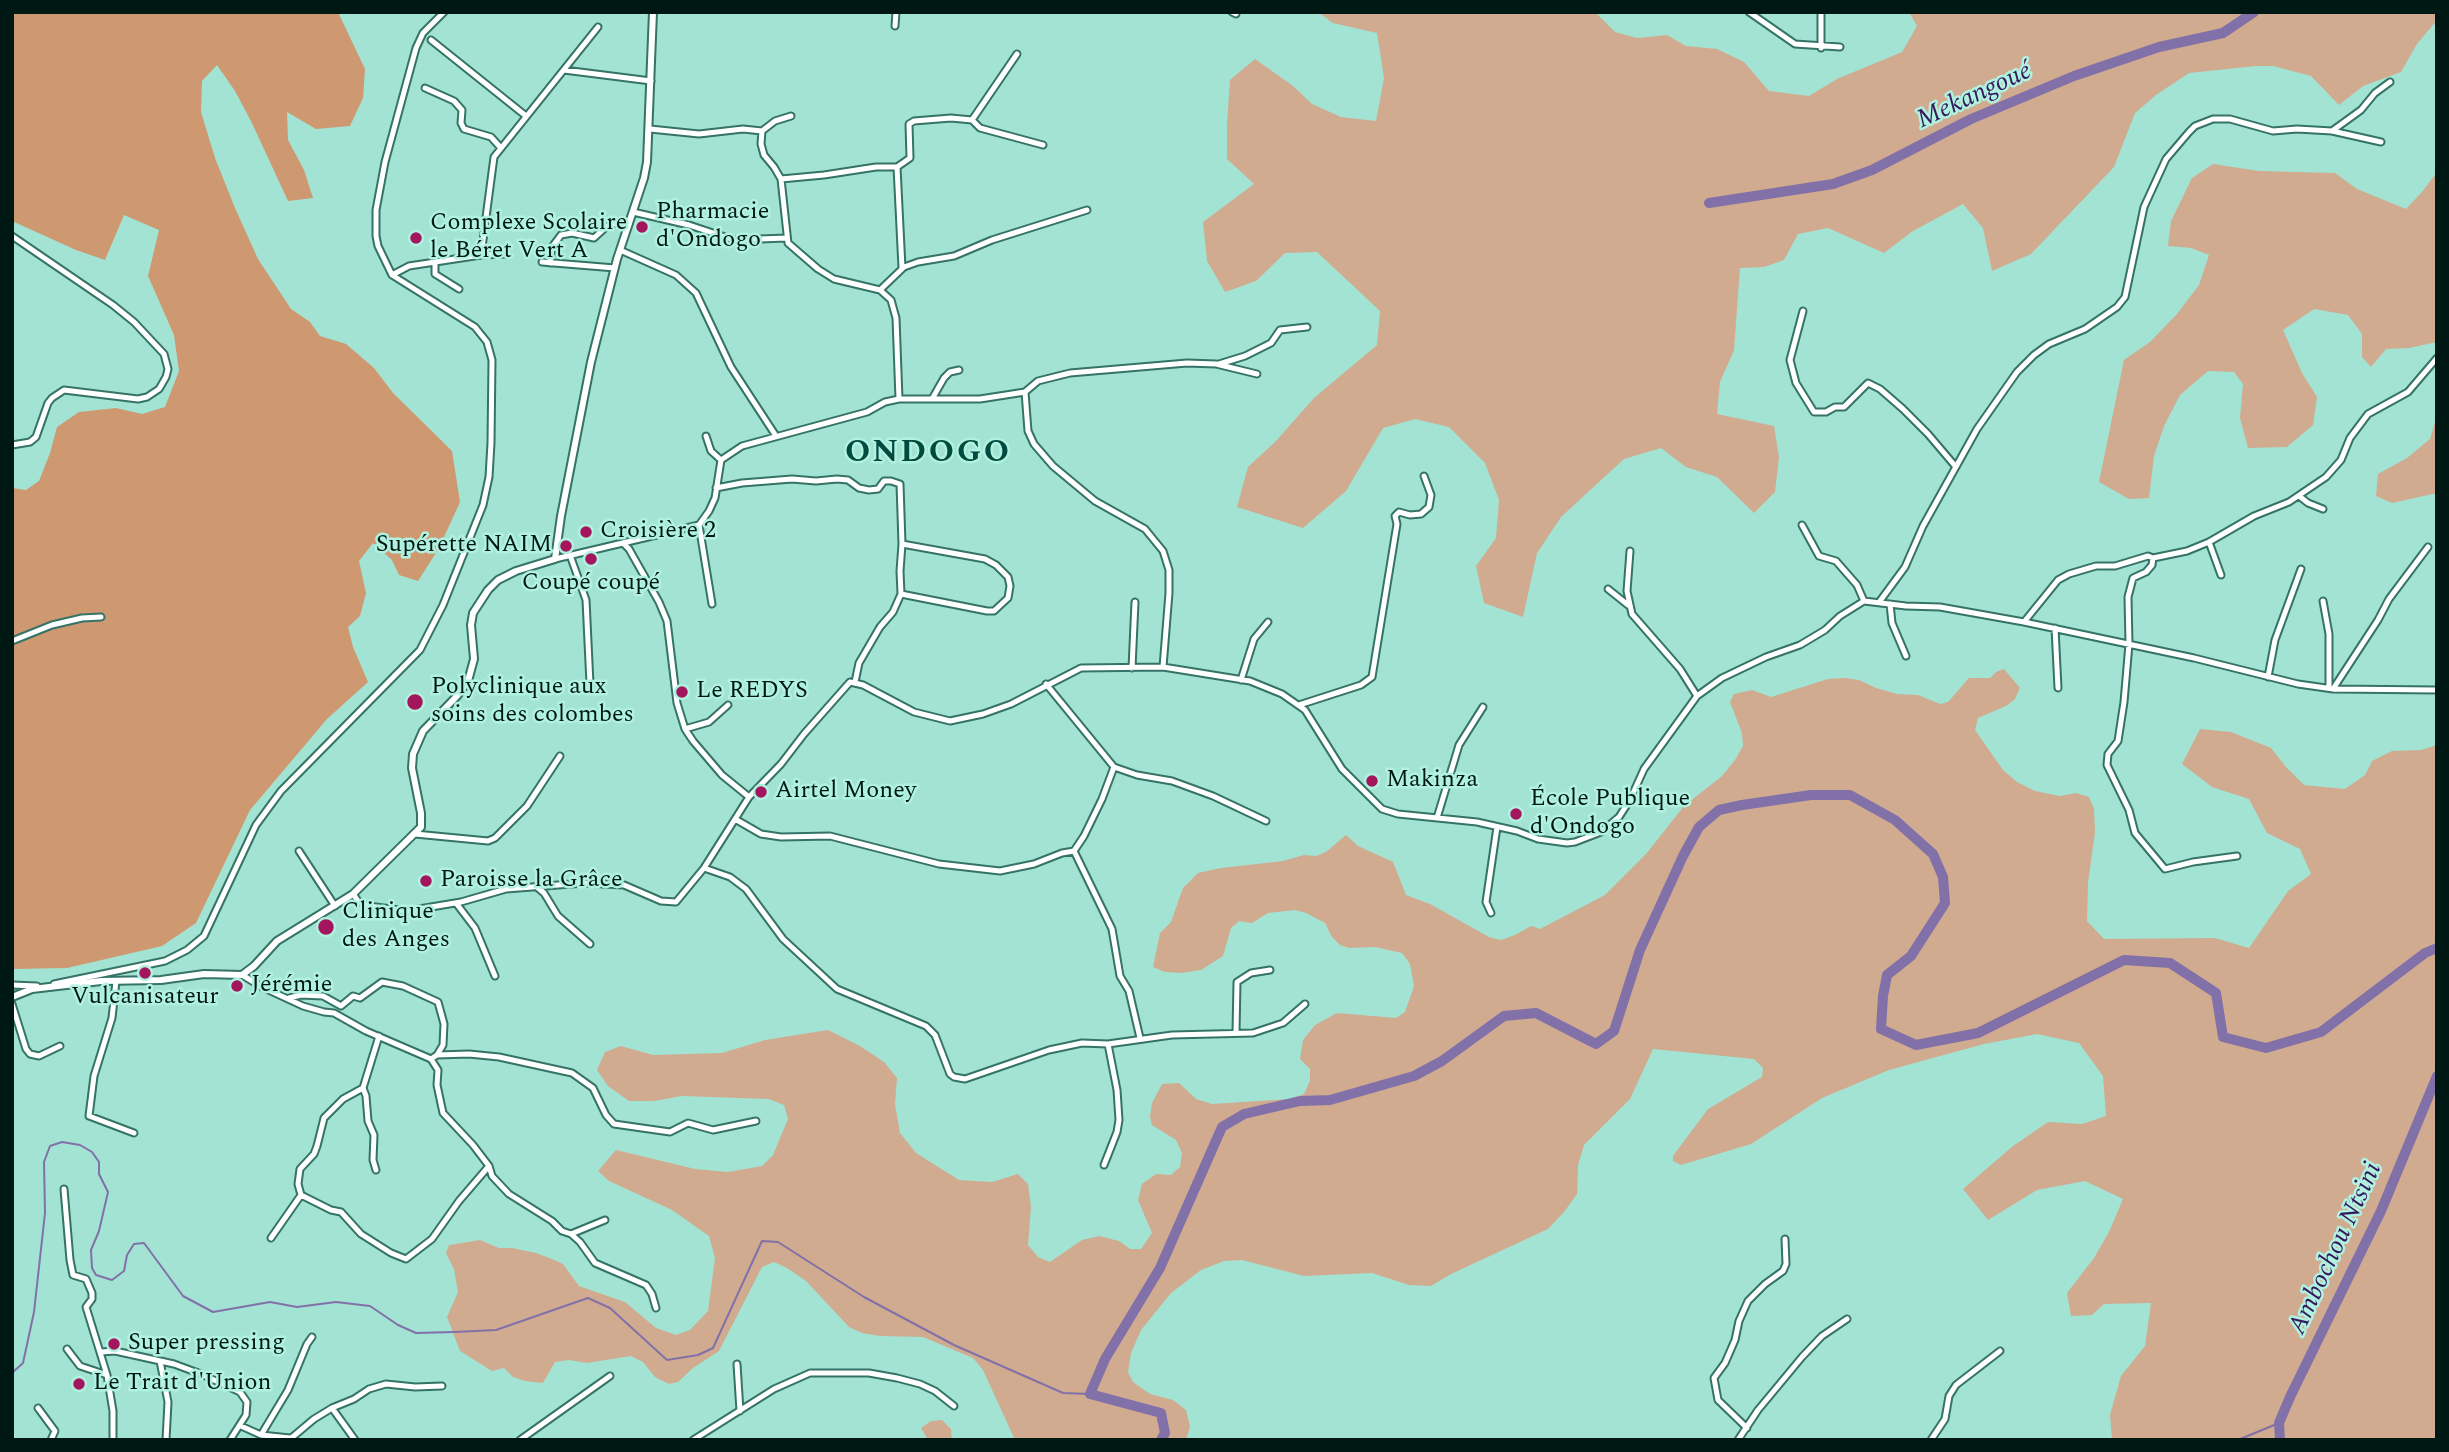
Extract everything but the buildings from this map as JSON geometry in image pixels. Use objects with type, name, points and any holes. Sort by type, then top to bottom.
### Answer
[{"type":"street","points":[[12,985],[34,986],[75,980],[165,961],[187,950],[204,936],[256,825],[281,792],[420,650],[432,629],[483,505],[489,477],[492,359],[487,342],[475,327],[392,275],[378,246],[376,211],[385,162],[416,48],[423,33],[444,12]]},
{"type":"street","points":[[555,559],[586,386],[620,250],[644,178],[650,129],[653,12]]},
{"type":"street","points":[[895,26],[896,12]]},
{"type":"street","points":[[1749,12],[1795,44],[1821,48],[1840,47]]},
{"type":"street","points":[[1821,12],[1821,48]]},
{"type":"street","points":[[481,255],[494,157],[598,27]]},
{"type":"street","points":[[431,40],[526,116]]},
{"type":"street","points":[[972,120],[1017,54]]},
{"type":"street","points":[[564,71],[651,81]]},
{"type":"street","points":[[2332,131],[2361,110],[2375,93],[2390,82]]},
{"type":"street","points":[[425,88],[454,101],[462,110],[461,123],[464,129],[491,138],[500,148]]},
{"type":"street","points":[[650,129],[699,134],[743,129],[762,131],[775,121],[791,116]]},
{"type":"street","points":[[780,179],[876,167],[897,167],[910,158],[909,124],[912,122],[951,118],[972,120],[980,128],[1043,145]]},
{"type":"street","points":[[1880,601],[1905,566],[1923,526],[1977,429],[2017,373],[2049,344],[2085,329],[2117,307],[2125,297],[2149,196],[2165,159],[2195,126],[2213,120],[2230,119],[2273,131],[2332,131],[2381,142]]},
{"type":"street","points":[[762,131],[764,155],[780,179],[786,238],[825,275],[880,290],[891,300],[896,317],[899,399]]},
{"type":"street","points":[[897,167],[902,268]]},
{"type":"street","points":[[880,290],[902,268],[918,262],[954,256],[992,240],[1087,210]]},
{"type":"street","points":[[634,212],[734,240],[786,238]]},
{"type":"street","points":[[550,263],[552,247],[561,234],[572,233],[594,238],[606,227],[616,223],[629,224]]},
{"type":"street","points":[[12,236],[134,322],[158,346],[168,369],[159,389],[147,397],[119,397],[64,390],[48,404],[36,437],[30,442],[12,445]]},
{"type":"street","points":[[620,250],[676,275],[696,293],[731,367],[776,436]]},
{"type":"street","points":[[392,275],[409,266],[505,254]]},
{"type":"street","points":[[542,262],[615,268]]},
{"type":"street","points":[[435,263],[435,274],[459,289]]},
{"type":"street","points":[[1804,311],[1790,360],[1796,383],[1814,412],[1844,407],[1868,383],[1880,389],[1903,409],[1956,467]]},
{"type":"street","points":[[1216,364],[1245,356],[1271,342],[1280,330],[1307,327]]},
{"type":"street","points":[[2024,622],[2058,580],[2069,574],[2096,566],[2115,566],[2148,556],[2154,558],[2187,551],[2299,496],[2334,469],[2350,438],[2368,414],[2408,392],[2437,358]]},
{"type":"street","points":[[242,975],[277,941],[353,894],[421,827],[413,774],[413,754],[423,731],[468,681],[474,659],[471,625],[473,613],[498,580],[516,570],[555,559],[699,525],[709,511],[721,460],[742,446],[867,412],[886,402],[899,399],[980,399],[1025,392],[1038,381],[1070,373],[1187,363],[1216,364],[1257,374]]},
{"type":"street","points":[[932,399],[944,378],[950,372],[959,370]]},
{"type":"street","points":[[1025,392],[1027,431],[1046,458],[1095,501],[1145,529],[1163,551],[1168,570],[1169,593],[1163,667]]},
{"type":"street","points":[[706,436],[711,451],[721,460]]},
{"type":"street","points":[[1299,705],[1362,685],[1372,677],[1397,524],[1395,516],[1399,512],[1421,514],[1429,507],[1431,495],[1424,476]]},
{"type":"street","points":[[716,488],[755,482],[837,479],[848,480],[859,488],[869,489],[878,489],[884,481],[900,484],[901,594],[859,663],[855,682]]},
{"type":"street","points":[[2299,496],[2323,509]]},
{"type":"street","points":[[699,525],[712,604]]},
{"type":"street","points":[[1802,525],[1819,556],[1836,561],[1857,586],[1864,601]]},
{"type":"street","points":[[2209,542],[2221,575]]},
{"type":"street","points":[[624,544],[659,602],[669,628],[677,703],[685,729],[722,775],[749,797]]},
{"type":"street","points":[[901,594],[994,611],[1008,598],[1010,586],[1008,577],[985,559],[902,544]]},
{"type":"street","points":[[2331,688],[2378,620],[2389,599],[2428,547]]},
{"type":"street","points":[[1628,606],[1630,551]]},
{"type":"street","points":[[570,555],[586,600],[590,684]]},
{"type":"street","points":[[2154,558],[2146,572],[2133,578],[2128,597],[2129,644],[2118,741],[2108,754],[2107,765],[2129,810],[2136,833],[2165,869],[2237,856]]},
{"type":"street","points":[[2268,677],[2275,640],[2301,569]]},
{"type":"street","points":[[1608,589],[1628,606],[1638,622],[1680,669],[1697,696]]},
{"type":"street","points":[[353,894],[362,904],[412,910],[456,903],[500,890],[584,883],[624,885],[657,900],[673,903],[704,868],[749,797],[781,764],[847,684],[855,682],[914,712],[950,721],[1002,707],[1081,668],[1163,667],[1241,680],[1264,686],[1299,705],[1311,717],[1342,769],[1378,806],[1390,812],[1497,827],[1556,843],[1575,842],[1601,832],[1624,811],[1649,762],[1697,696],[1722,678],[1800,645],[1864,601],[1940,607],[2024,622],[2268,677],[2331,688],[2437,690]]},
{"type":"street","points":[[2323,601],[2329,634],[2331,688]]},
{"type":"street","points":[[1132,668],[1135,602]]},
{"type":"street","points":[[1890,604],[1892,623],[1906,656]]},
{"type":"street","points":[[12,640],[52,625],[101,617]]},
{"type":"street","points":[[1241,680],[1254,639],[1268,622]]},
{"type":"street","points":[[2055,628],[2058,688]]},
{"type":"street","points":[[1046,684],[1114,767],[1137,775],[1172,781],[1213,796],[1266,821]]},
{"type":"street","points":[[685,729],[709,722],[728,705]]},
{"type":"street","points":[[1437,818],[1459,745],[1483,707]]},
{"type":"street","points":[[415,834],[488,841],[495,838],[527,806],[559,756]]},
{"type":"street","points":[[735,819],[761,834],[781,837],[830,836],[939,864],[1000,871],[1034,864],[1074,851],[1108,786],[1114,767]]},
{"type":"street","points":[[1491,913],[1486,902],[1497,827]]},
{"type":"street","points":[[299,851],[335,906]]},
{"type":"street","points":[[1074,851],[1112,929],[1120,976],[1129,991],[1140,1038]]},
{"type":"street","points":[[1062,853],[1074,857],[1082,868]]},
{"type":"street","points":[[704,868],[730,877],[746,889],[783,939],[837,989],[926,1026],[935,1035],[950,1074],[954,1077],[965,1079],[1049,1050],[1082,1043],[1108,1044],[1140,1038],[1253,1033],[1283,1023],[1306,1004]]},
{"type":"street","points":[[537,887],[547,897],[558,916],[590,944]]},
{"type":"street","points":[[456,903],[475,928],[495,976]]},
{"type":"street","points":[[1236,1033],[1237,982],[1251,973],[1270,970]]},
{"type":"street","points":[[12,997],[32,989],[204,974],[242,975],[257,985],[303,1006],[334,1013],[413,1053],[434,1057],[499,1057],[572,1073],[593,1088],[606,1115],[614,1124],[670,1132],[688,1123],[713,1130],[756,1121]]},
{"type":"street","points":[[116,981],[112,1018],[94,1076],[89,1116],[134,1133]]},
{"type":"street","points":[[289,998],[311,994],[323,996],[341,1006],[353,996],[360,998],[382,982],[403,986],[438,1002],[444,1024],[443,1045],[434,1057]]},
{"type":"street","points":[[12,1004],[30,1054],[39,1056],[60,1046]]},
{"type":"street","points":[[376,1170],[373,1160],[374,1135],[368,1121],[363,1087],[379,1036]]},
{"type":"street","points":[[1104,1165],[1119,1120],[1117,1090],[1108,1044]]},
{"type":"street","points":[[434,1057],[443,1113],[473,1145],[489,1166],[492,1176],[509,1194],[552,1221],[562,1231],[572,1234],[595,1263],[646,1285],[656,1308]]},
{"type":"street","points":[[271,1238],[301,1195],[298,1175],[314,1154],[324,1118],[343,1099],[363,1087]]},
{"type":"street","points":[[301,1195],[341,1212],[361,1234],[406,1259],[432,1239],[459,1201],[489,1166]]},
{"type":"street","points":[[64,1189],[71,1268],[74,1275],[86,1279],[92,1293],[92,1299],[86,1307],[107,1375],[113,1411],[113,1440]]},
{"type":"street","points":[[572,1234],[604,1220]]},
{"type":"street","points":[[1747,1428],[1718,1400],[1714,1378],[1725,1363],[1748,1301],[1783,1271],[1786,1264],[1785,1240]]},
{"type":"street","points":[[1738,1440],[1758,1410],[1802,1357],[1822,1336],[1847,1319]]},
{"type":"street","points":[[261,1435],[288,1390],[312,1337]]},
{"type":"street","points":[[67,1349],[80,1366],[107,1375]]},
{"type":"street","points":[[101,1352],[115,1351],[160,1361],[201,1374],[240,1392],[244,1396],[246,1415],[230,1440]]},
{"type":"street","points":[[1931,1440],[1945,1419],[1950,1396],[1956,1385],[2000,1351]]},
{"type":"street","points":[[160,1361],[168,1402],[166,1440]]},
{"type":"street","points":[[737,1364],[740,1411]]},
{"type":"street","points":[[693,1440],[794,1379],[810,1373],[869,1373],[908,1381],[935,1391],[954,1406]]},
{"type":"street","points":[[520,1440],[610,1376]]},
{"type":"street","points":[[241,1426],[261,1435],[289,1439],[332,1408],[369,1389],[386,1384],[442,1386]]},
{"type":"street","points":[[38,1408],[53,1427],[54,1435],[51,1440]]},
{"type":"street","points":[[332,1408],[355,1440]]},
{"type":"shaded area","points":[[12,12],[338,12],[365,69],[363,98],[350,126],[316,129],[287,112],[288,140],[304,170],[313,198],[288,201],[251,121],[217,65],[202,81],[201,112],[215,158],[258,259],[291,309],[310,322],[320,336],[346,344],[374,368],[393,393],[452,451],[460,502],[439,548],[418,581],[399,575],[392,560],[373,543],[359,561],[366,593],[360,616],[348,627],[353,647],[368,682],[327,719],[250,810],[196,923],[162,946],[67,968],[12,969],[12,488],[26,490],[39,481],[57,427],[79,412],[116,408],[142,414],[165,407],[179,371],[174,335],[148,276],[159,230],[124,215],[105,260],[12,221]]},
{"type":"shaded area","points":[[1318,12],[1595,12],[1615,32],[1637,38],[1667,35],[1686,46],[1717,49],[1744,62],[1769,91],[1809,96],[1837,79],[1902,52],[1917,26],[1909,12],[2437,12],[2437,20],[2417,44],[2401,72],[2363,86],[2339,105],[2311,76],[2273,66],[2189,73],[2135,113],[2114,167],[2031,254],[1992,271],[1983,228],[1963,204],[1913,231],[1884,253],[1828,228],[1798,234],[1784,260],[1764,267],[1740,268],[1734,350],[1720,382],[1717,414],[1774,426],[1779,457],[1775,492],[1754,513],[1717,477],[1686,467],[1661,448],[1624,459],[1561,517],[1537,553],[1523,617],[1484,603],[1476,566],[1496,538],[1499,500],[1485,463],[1449,427],[1415,419],[1383,428],[1346,491],[1303,528],[1237,507],[1248,467],[1276,441],[1314,398],[1377,345],[1380,311],[1317,252],[1285,253],[1256,281],[1225,292],[1207,261],[1203,222],[1254,184],[1227,159],[1227,125],[1230,80],[1255,59],[1293,86],[1312,104],[1341,117],[1376,121],[1384,78],[1377,33],[1333,23]]},
{"type":"shaded area","points":[[2213,164],[2259,171],[2335,173],[2357,189],[2406,209],[2437,172],[2437,342],[2409,348],[2386,349],[2371,367],[2362,357],[2362,334],[2348,315],[2314,309],[2283,330],[2302,373],[2317,397],[2313,425],[2287,447],[2248,448],[2240,418],[2243,384],[2234,372],[2208,371],[2180,395],[2164,426],[2154,456],[2149,498],[2129,499],[2099,482],[2124,360],[2150,342],[2177,314],[2199,285],[2209,255],[2191,248],[2168,246],[2171,221],[2192,178]]},
{"type":"shaded area","points":[[2437,415],[2437,493],[2392,503],[2376,496],[2378,474],[2407,458],[2430,439]]},
{"type":"shaded area","points":[[2004,669],[2020,688],[2015,699],[2006,706],[1978,718],[1975,730],[2003,770],[2017,782],[2035,791],[2060,796],[2076,793],[2089,797],[2094,809],[2095,832],[2088,883],[2087,921],[2104,939],[2215,938],[2249,948],[2288,891],[2311,874],[2300,849],[2267,833],[2249,799],[2212,787],[2182,764],[2200,729],[2231,732],[2271,748],[2304,785],[2345,789],[2365,775],[2372,761],[2392,751],[2421,750],[2437,745],[2437,1440],[2112,1440],[2110,1415],[2121,1376],[2145,1346],[2151,1303],[2104,1304],[2092,1315],[2071,1316],[2067,1293],[2094,1258],[2123,1199],[2085,1181],[2037,1190],[1988,1220],[1963,1189],[2013,1146],[2048,1122],[2082,1124],[2106,1116],[2103,1076],[2079,1043],[2037,1034],[1984,1044],[1889,1070],[1822,1098],[1751,1144],[1681,1165],[1673,1161],[1673,1156],[1708,1109],[1762,1077],[1763,1068],[1754,1059],[1653,1049],[1630,1099],[1584,1145],[1578,1165],[1577,1194],[1548,1229],[1431,1286],[1409,1285],[1372,1273],[1304,1276],[1242,1260],[1224,1261],[1201,1270],[1171,1293],[1141,1330],[1131,1353],[1128,1372],[1133,1382],[1150,1394],[1173,1400],[1186,1410],[1190,1427],[1186,1440],[1015,1440],[983,1370],[973,1358],[923,1337],[880,1336],[862,1333],[849,1327],[806,1281],[774,1262],[762,1267],[719,1351],[693,1368],[678,1382],[669,1384],[655,1377],[643,1362],[631,1356],[587,1363],[569,1360],[555,1362],[543,1383],[525,1381],[513,1377],[504,1368],[492,1371],[460,1351],[447,1317],[458,1292],[454,1269],[446,1253],[449,1245],[480,1240],[499,1248],[536,1253],[563,1264],[579,1286],[625,1302],[656,1328],[676,1335],[690,1330],[708,1311],[715,1258],[709,1236],[672,1210],[609,1181],[598,1171],[616,1150],[695,1169],[728,1172],[762,1166],[773,1155],[788,1119],[784,1105],[769,1099],[682,1096],[654,1101],[629,1101],[608,1086],[597,1070],[605,1052],[621,1046],[653,1055],[722,1053],[765,1040],[828,1030],[884,1062],[897,1078],[895,1104],[900,1133],[916,1153],[959,1180],[992,1182],[1018,1174],[1028,1184],[1031,1207],[1028,1245],[1038,1257],[1050,1262],[1082,1240],[1099,1236],[1119,1241],[1130,1249],[1141,1249],[1152,1233],[1138,1200],[1142,1184],[1156,1174],[1171,1175],[1180,1167],[1182,1153],[1176,1140],[1152,1125],[1152,1103],[1162,1084],[1179,1083],[1196,1099],[1212,1104],[1290,1099],[1304,1094],[1310,1081],[1310,1069],[1300,1059],[1303,1040],[1315,1025],[1337,1013],[1396,1018],[1405,1012],[1414,986],[1410,964],[1402,953],[1375,947],[1349,948],[1340,945],[1332,937],[1325,923],[1295,910],[1268,913],[1252,923],[1239,921],[1231,928],[1223,956],[1201,970],[1165,972],[1153,967],[1160,933],[1171,922],[1183,888],[1198,873],[1283,861],[1304,855],[1316,856],[1326,852],[1346,835],[1358,846],[1393,862],[1406,895],[1430,904],[1489,937],[1501,940],[1531,926],[1540,929],[1605,895],[1646,854],[1684,806],[1722,776],[1743,746],[1742,733],[1730,702],[1734,694],[1752,690],[1771,697],[1828,679],[1845,678],[1859,680],[1897,694],[1918,695],[1940,704],[1948,702],[1969,678],[1990,678]]},
{"type":"shaded area","points":[[942,1420],[951,1429],[952,1440],[928,1440],[921,1428],[931,1421]]},
{"type":"waterway","name":"Mekangoué","points":[[1709,203],[1833,184],[1872,170],[1971,119],[2074,76],[2159,47],[2223,33],[2254,12]]},
{"type":"waterway","points":[[1161,1440],[1165,1433],[1161,1413],[1090,1394],[1105,1359],[1160,1268],[1222,1127],[1244,1114],[1300,1101],[1330,1100],[1414,1076],[1442,1061],[1504,1016],[1536,1013],[1596,1044],[1614,1031],[1640,950],[1683,856],[1699,827],[1719,810],[1811,795],[1850,795],[1895,820],[1933,854],[1943,877],[1945,903],[1911,956],[1887,975],[1883,996],[1881,1029],[1916,1045],[1978,1033],[2124,960],[2170,963],[2216,993],[2223,1037],[2266,1048],[2321,1032],[2425,953],[2437,948]]},
{"type":"waterway","name":"Ambochou Ntsini","points":[[2280,1440],[2279,1423],[2290,1397],[2381,1211],[2437,1076]]},
{"type":"waterway","points":[[12,1373],[23,1363],[34,1312],[45,1213],[44,1162],[50,1146],[62,1142],[80,1145],[92,1152],[99,1162],[99,1174],[108,1192],[99,1231],[91,1250],[92,1268],[96,1275],[112,1280],[124,1271],[127,1255],[134,1244],[144,1243],[183,1296],[213,1312],[270,1302],[297,1307],[336,1302],[370,1306],[398,1325],[416,1333],[454,1332],[496,1330],[588,1298],[610,1308],[667,1360],[698,1355],[713,1348],[762,1241],[778,1242],[864,1297],[954,1345],[1063,1393],[1090,1394]]},
{"type":"waterway","points":[[2238,1440],[2279,1423]]},
{"type":"place","name":"Pharmacie d'Ondogo","points":[[642,227]]},
{"type":"place","name":"Complexe Scolaire le Béret Vert A","points":[[416,238]]},
{"type":"place","name":"Croisière 2","points":[[586,532]]},
{"type":"place","name":"Supérette NAIM","points":[[566,546]]},
{"type":"place","name":"Coupé coupé","points":[[591,559]]},
{"type":"place","name":"Le REDYS","points":[[682,692]]},
{"type":"place","name":"Polyclinique aux soins des colombes","points":[[415,702]]},
{"type":"place","name":"Makinza","points":[[1372,781]]},
{"type":"place","name":"Airtel Money","points":[[761,792]]},
{"type":"place","name":"École Publique d'Ondogo","points":[[1516,814]]},
{"type":"place","name":"Paroisse la Grâce","points":[[426,881]]},
{"type":"place","name":"Clinique des Anges","points":[[326,927]]},
{"type":"place","name":"Vulcanisateur","points":[[145,973]]},
{"type":"place","name":"Jérémie","points":[[237,986]]},
{"type":"place","name":"Super pressing","points":[[114,1344]]},
{"type":"place","name":"Le Trait d'Union","points":[[79,1384]]},
{"type":"district","name":"ONDOGO","points":[[928,455]]}]
